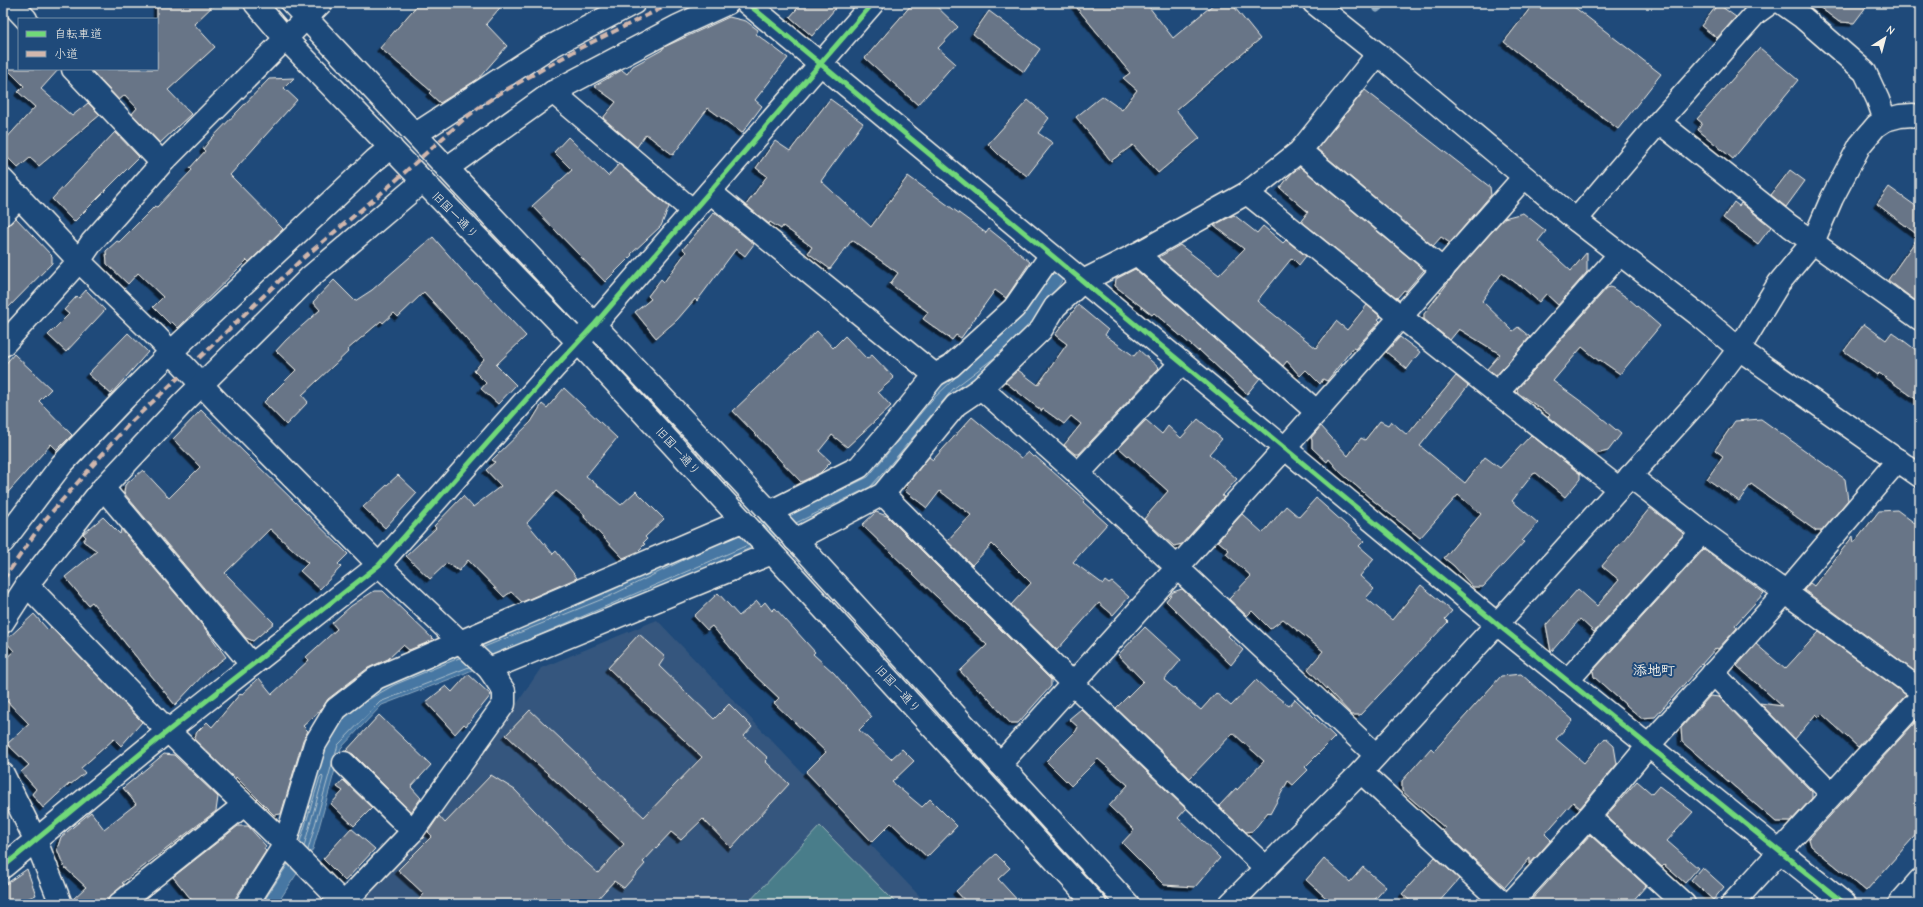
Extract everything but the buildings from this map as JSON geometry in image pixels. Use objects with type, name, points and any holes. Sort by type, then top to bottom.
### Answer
[{"type":"street","points":[[11,3],[25,18]]},
{"type":"street","name":"旧国一通り","points":[[255,3],[285,38],[578,342],[1095,904]]},
{"type":"street","points":[[416,134],[548,48],[634,3]]},
{"type":"street","points":[[447,168],[553,92],[678,26],[728,3]]},
{"type":"street","points":[[747,3],[1497,624],[1845,904]]},
{"type":"street","points":[[3,866],[36,841],[168,731],[379,565],[595,324],[874,3]]},
{"type":"street","points":[[1314,3],[1378,54],[1576,220],[1619,255],[1700,316],[1739,349],[1920,476]]},
{"type":"street","points":[[1576,220],[1659,122],[1756,13],[1770,3]]},
{"type":"street","points":[[1782,3],[1802,17],[1865,72],[1878,100],[1885,120]]},
{"type":"street","points":[[3,345],[79,261],[92,242],[162,163],[285,38],[306,8]]},
{"type":"street","name":"旧国一通り","points":[[306,8],[447,168],[773,515],[1128,904]]},
{"type":"street","points":[[795,540],[883,494],[956,405],[981,388],[1041,330],[1055,307],[1084,281],[1137,254],[1247,193],[1300,151],[1378,54]]},
{"type":"street","points":[[74,70],[162,163]]},
{"type":"street","points":[[553,92],[693,211]]},
{"type":"street","points":[[1230,904],[1361,772],[1708,391],[1739,349],[1779,283],[1813,242],[1832,198],[1860,145],[1876,126],[1885,120],[1907,116],[1920,118]]},
{"type":"street","points":[[1659,122],[1813,242],[1920,319]]},
{"type":"street","points":[[3,542],[62,464],[170,352],[375,160],[391,148]]},
{"type":"street","points":[[1300,151],[1443,270]]},
{"type":"street","points":[[1000,764],[1285,448],[1524,177]]},
{"type":"street","points":[[3,180],[20,196],[79,261],[379,565],[489,669],[504,691],[504,704],[413,831],[343,904],[286,844],[168,731],[27,585]]},
{"type":"street","points":[[3,622],[27,585],[103,488],[201,385],[309,278],[423,181]]},
{"type":"street","points":[[710,192],[935,375]]},
{"type":"street","points":[[1247,193],[1401,317],[1498,392],[1624,482],[1702,532],[1920,690]]},
{"type":"street","points":[[3,214],[20,196]]},
{"type":"street","points":[[773,515],[859,467],[935,375],[951,366],[1014,308],[1051,254]]},
{"type":"street","points":[[1137,254],[1317,412]]},
{"type":"street","points":[[1498,392],[1619,255]]},
{"type":"street","points":[[1078,474],[1181,362]]},
{"type":"street","points":[[981,388],[1078,474],[1376,755]]},
{"type":"street","points":[[1510,904],[1589,817],[1648,746],[1785,593],[1898,460]]},
{"type":"street","points":[[103,488],[252,666]]},
{"type":"street","points":[[883,494],[1072,683],[1266,867]]},
{"type":"street","points":[[247,904],[286,844],[315,744],[336,709],[376,678],[461,641],[746,526]]},
{"type":"street","points":[[1567,681],[1702,532]]},
{"type":"street","points":[[489,669],[772,553]]},
{"type":"street","points":[[1714,673],[1831,793]]},
{"type":"street","points":[[1732,904],[1831,793],[1920,698]]},
{"type":"street","points":[[344,764],[413,831]]},
{"type":"street","points":[[1361,772],[1504,904]]},
{"type":"street","points":[[3,774],[36,841],[61,904]]},
{"type":"street","points":[[119,904],[244,805]]},
{"type":"street","points":[[1589,817],[1684,904]]},
{"type":"street","points":[[1899,904],[1920,880]]},
{"type":"shaded area","points":[[657,620],[927,904],[370,904],[365,899],[466,779],[541,668]]},
{"type":"green space","points":[[820,826],[897,904],[747,904]]},
{"type":"water","points":[[1050,269],[1063,279],[1048,303],[1037,328],[956,392],[873,490],[735,555],[463,674],[382,705],[341,748],[313,849],[277,904],[257,904],[321,741],[349,706],[392,681],[608,592],[731,533],[805,503],[927,400]]},
{"type":"waterway","points":[[1377,9],[1384,3]]},
{"type":"marked path","points":[[199,358],[302,259],[385,190],[464,119],[481,106],[497,95],[578,49],[672,3]]},
{"type":"marked path","points":[[3,580],[43,522],[128,425],[179,377]]},
{"type":"cycle path","points":[[747,3],[1497,624],[1845,904]]},
{"type":"cycle path","points":[[3,867],[168,731],[379,565],[595,324],[873,3]]},
{"type":"district","name":"添地町","points":[[1654,670]]}]
